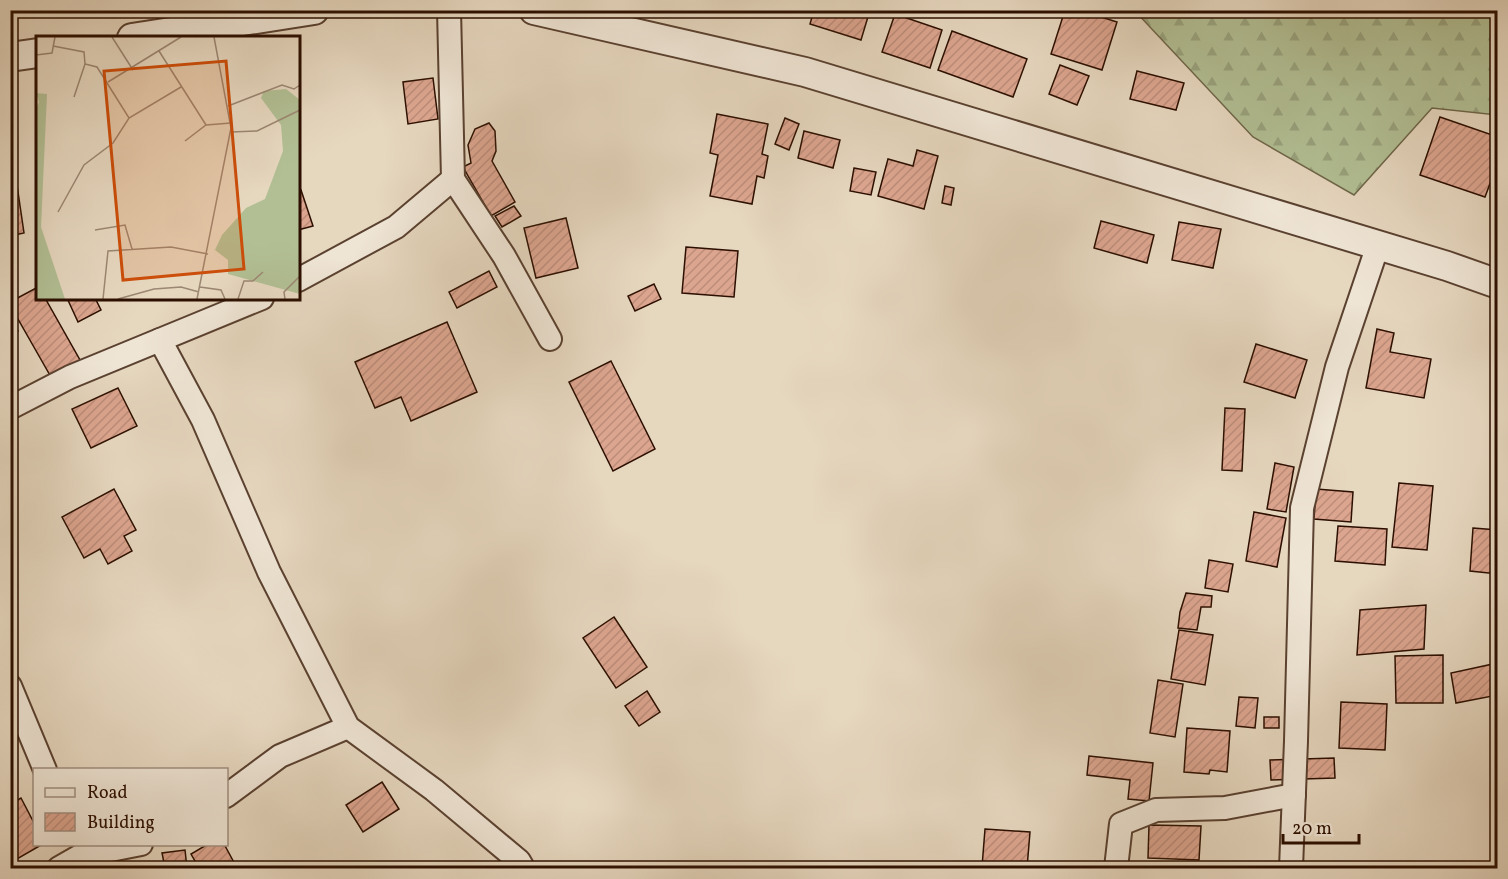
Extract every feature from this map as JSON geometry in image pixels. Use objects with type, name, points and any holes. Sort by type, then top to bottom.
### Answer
[{"type":"street","points":[[145,36],[314,10]]},
{"type":"street","points":[[449,10],[453,179],[504,256],[550,339]]},
{"type":"street","points":[[534,10],[805,72],[1447,266],[1497,284]]},
{"type":"street","points":[[10,57],[36,53]]},
{"type":"street","points":[[300,279],[396,227],[453,179]]},
{"type":"street","points":[[1291,868],[1302,508],[1337,367],[1378,245]]},
{"type":"street","points":[[10,408],[70,377],[257,300]]},
{"type":"street","points":[[160,340],[203,420],[269,572],[348,727],[434,790],[519,861],[523,868]]},
{"type":"street","points":[[10,686],[44,768]]},
{"type":"street","points":[[228,795],[280,756],[348,727]]},
{"type":"street","points":[[1116,868],[1121,824],[1156,810],[1225,807],[1294,795]]},
{"type":"street","points":[[59,868],[78,850],[120,846]]},
{"type":"green space","points":[[1135,11],[1497,11],[1497,115],[1432,108],[1354,195],[1253,137]]},
{"type":"building","points":[[36,10],[48,10],[48,14],[36,15]]},
{"type":"building","points":[[814,10],[870,10],[861,40],[810,24]]},
{"type":"building","points":[[1065,10],[1079,10],[1117,22],[1102,70],[1051,54]]},
{"type":"building","points":[[895,14],[942,30],[930,68],[882,52]]},
{"type":"building","points":[[952,31],[1027,59],[1013,97],[938,70]]},
{"type":"building","points":[[1060,65],[1089,76],[1077,105],[1049,94]]},
{"type":"building","points":[[1137,71],[1184,83],[1176,110],[1130,99]]},
{"type":"building","points":[[433,78],[438,119],[408,124],[403,82]]},
{"type":"building","points":[[717,114],[768,124],[762,154],[768,156],[764,178],[757,176],[752,204],[710,196],[718,155],[710,153]]},
{"type":"building","points":[[1440,117],[1498,137],[1498,162],[1485,197],[1420,175]]},
{"type":"building","points":[[785,118],[799,124],[789,150],[775,144]]},
{"type":"building","points":[[489,123],[495,131],[496,151],[492,161],[515,202],[491,216],[463,167],[471,163],[468,145],[475,129]]},
{"type":"building","points":[[804,131],[840,140],[833,168],[798,158]]},
{"type":"building","points":[[917,150],[938,156],[924,209],[878,196],[888,159],[913,166]]},
{"type":"building","points":[[854,168],[876,172],[871,195],[850,191]]},
{"type":"building","points":[[17,185],[24,233],[10,236],[10,186]]},
{"type":"building","points":[[945,186],[954,188],[951,205],[942,203]]},
{"type":"building","points":[[300,190],[313,226],[300,229]]},
{"type":"building","points":[[514,206],[521,216],[502,227],[495,216]]},
{"type":"building","points":[[566,218],[578,268],[536,278],[524,228]]},
{"type":"building","points":[[1101,221],[1154,235],[1147,263],[1094,248]]},
{"type":"building","points":[[1179,222],[1221,229],[1213,268],[1172,260]]},
{"type":"building","points":[[686,247],[738,251],[734,297],[682,293]]},
{"type":"building","points":[[489,271],[497,287],[457,308],[449,292]]},
{"type":"building","points":[[654,284],[661,299],[635,311],[628,296]]},
{"type":"building","points":[[36,288],[36,300],[46,300],[80,360],[51,377],[10,302]]},
{"type":"building","points":[[68,300],[96,300],[101,310],[78,322]]},
{"type":"building","points":[[10,316],[18,331],[10,335]]},
{"type":"building","points":[[447,322],[477,392],[411,421],[401,397],[375,408],[355,362]]},
{"type":"building","points":[[1377,329],[1394,333],[1390,352],[1431,359],[1424,398],[1366,388]]},
{"type":"building","points":[[1256,344],[1307,360],[1295,398],[1244,382]]},
{"type":"building","points":[[611,361],[655,449],[613,471],[569,382]]},
{"type":"building","points":[[118,388],[137,426],[91,448],[72,409]]},
{"type":"building","points":[[1225,408],[1245,409],[1242,471],[1222,470]]},
{"type":"building","points":[[1275,463],[1294,467],[1286,512],[1267,509]]},
{"type":"building","points":[[1399,483],[1433,486],[1427,550],[1392,547]]},
{"type":"building","points":[[114,489],[136,530],[124,536],[132,551],[108,564],[100,549],[84,558],[62,517]]},
{"type":"building","points":[[1316,489],[1353,492],[1351,522],[1314,519]]},
{"type":"building","points":[[1254,512],[1286,518],[1277,567],[1246,561]]},
{"type":"building","points":[[1338,526],[1387,529],[1385,565],[1335,561]]},
{"type":"building","points":[[1473,528],[1498,530],[1498,574],[1470,571]]},
{"type":"building","points":[[1209,560],[1233,564],[1228,592],[1205,588]]},
{"type":"building","points":[[1186,593],[1212,596],[1211,607],[1201,607],[1197,630],[1178,628]]},
{"type":"building","points":[[1426,605],[1424,649],[1357,655],[1360,610]]},
{"type":"building","points":[[614,617],[647,667],[616,688],[583,638]]},
{"type":"building","points":[[1179,630],[1213,635],[1205,685],[1171,679]]},
{"type":"building","points":[[1443,655],[1443,703],[1396,703],[1395,656]]},
{"type":"building","points":[[1493,664],[1498,695],[1456,703],[1451,673]]},
{"type":"building","points":[[1158,680],[1183,684],[1175,737],[1150,733]]},
{"type":"building","points":[[647,691],[660,712],[639,726],[625,706]]},
{"type":"building","points":[[1239,697],[1258,698],[1255,728],[1236,726]]},
{"type":"building","points":[[1341,702],[1387,704],[1385,750],[1339,748]]},
{"type":"building","points":[[1264,717],[1279,717],[1279,728],[1264,728]]},
{"type":"building","points":[[1187,728],[1230,731],[1227,772],[1210,770],[1209,774],[1184,772]]},
{"type":"building","points":[[1089,756],[1153,763],[1149,801],[1128,799],[1130,780],[1087,775]]},
{"type":"building","points":[[1334,758],[1335,778],[1271,780],[1270,760]]},
{"type":"building","points":[[382,782],[399,809],[363,832],[346,805]]},
{"type":"building","points":[[21,798],[33,821],[33,846],[40,846],[10,863],[10,804]]},
{"type":"building","points":[[1149,825],[1201,826],[1199,860],[1148,858]]},
{"type":"building","points":[[985,829],[1030,832],[1027,868],[982,867]]},
{"type":"building","points":[[205,846],[225,846],[237,868],[199,868],[191,854]]},
{"type":"building","points":[[185,850],[187,868],[165,868],[162,853]]}]
